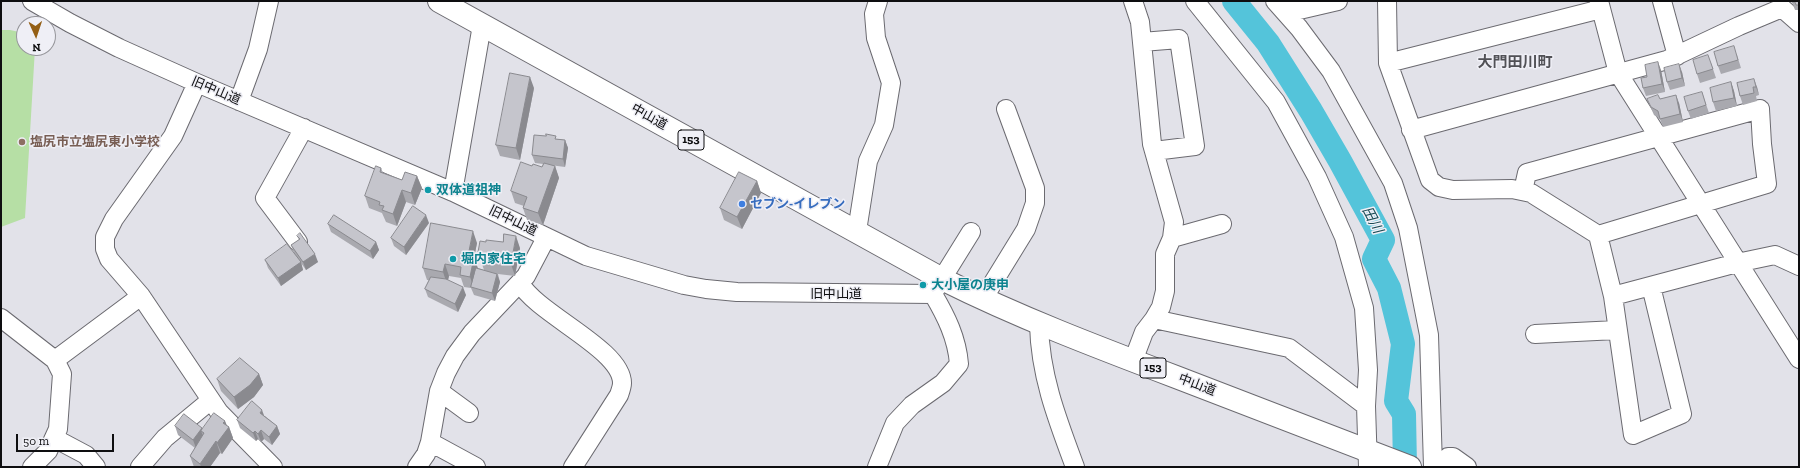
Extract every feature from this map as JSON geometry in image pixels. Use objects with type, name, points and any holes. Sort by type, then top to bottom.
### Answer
[{"type":"highway","name":"中山道","points":[[439,1],[857,232],[937,287],[983,299],[1039,324],[1369,457],[1410,467]]},
{"type":"street","name":"旧中山道","points":[[32,1],[70,23],[119,48],[452,192],[586,256],[614,265],[684,285],[706,289],[778,294],[937,287]]},
{"type":"street","points":[[239,101],[258,49],[269,1]]},
{"type":"street","points":[[857,232],[868,161],[884,125],[891,83],[876,38],[874,14],[878,1]]},
{"type":"street","points":[[1133,1],[1140,22],[1154,151],[1174,222],[1172,238],[1165,254],[1165,291],[1161,306],[1154,319],[1144,332],[1133,361]]},
{"type":"street","points":[[1195,1],[1276,102],[1317,177],[1344,237],[1364,308],[1368,370],[1366,406],[1369,457]]},
{"type":"street","points":[[1275,1],[1299,28],[1331,71],[1394,183],[1408,228],[1429,335],[1433,467]]},
{"type":"street","points":[[1286,1],[1294,11],[1338,1]]},
{"type":"street","points":[[1387,1],[1388,63],[1430,180],[1439,187],[1453,190],[1512,189],[1531,193],[1598,235],[1613,296],[1633,435],[1682,414],[1651,286]]},
{"type":"street","points":[[1662,1],[1677,56]]},
{"type":"street","points":[[1388,63],[1600,5],[1618,73],[1660,137],[1700,204],[1799,359]]},
{"type":"street","points":[[1411,130],[1677,56],[1782,5],[1799,23]]},
{"type":"street","points":[[452,192],[482,25]]},
{"type":"street","points":[[1799,29],[1799,35]]},
{"type":"street","points":[[1142,42],[1179,39],[1195,146],[1154,151]]},
{"type":"street","points":[[197,83],[173,136],[114,219],[105,236],[105,249],[109,259],[141,296],[219,412],[273,467]]},
{"type":"street","points":[[983,299],[1026,229],[1035,203],[1035,188],[1006,109]]},
{"type":"street","points":[[1523,191],[1527,173],[1760,109],[1762,144],[1767,184],[1598,235]]},
{"type":"street","points":[[298,242],[265,198],[304,128]]},
{"type":"street","points":[[1172,238],[1222,224]]},
{"type":"street","points":[[877,467],[895,424],[912,405],[943,383],[959,364],[958,352],[953,332],[937,287],[971,232]]},
{"type":"street","points":[[417,467],[426,454],[430,442],[439,391],[455,356],[472,332],[526,276],[546,238]]},
{"type":"street","points":[[1613,296],[1737,263],[1775,255],[1799,266]]},
{"type":"street","points":[[520,283],[525,293],[600,350],[613,364],[620,375],[622,383],[619,395],[573,467]]},
{"type":"street","points":[[55,360],[141,296]]},
{"type":"street","points":[[1,318],[55,360],[62,374],[58,429],[48,451],[32,467]]},
{"type":"street","points":[[1154,319],[1289,348],[1366,406]]},
{"type":"street","points":[[1039,324],[1039,344],[1049,394],[1075,467]]},
{"type":"street","points":[[1535,334],[1618,330]]},
{"type":"street","points":[[439,391],[469,413]]},
{"type":"street","points":[[140,467],[165,438],[211,400]]},
{"type":"street","points":[[54,438],[86,455],[96,467]]},
{"type":"street","points":[[430,442],[476,467]]},
{"type":"street","points":[[1440,467],[1448,457],[1453,457],[1467,467]]},
{"type":"green space","points":[[1,30],[10,30],[16,31],[16,56],[35,56],[25,218],[1,227]]},
{"type":"building","points":[[1792,1],[1799,1],[1799,5],[1796,5],[1795,2]]},
{"type":"building","points":[[1734,46],[1738,60],[1718,66],[1714,52]]},
{"type":"building","points":[[1708,55],[1713,69],[1697,74],[1693,60]]},
{"type":"building","points":[[1658,62],[1662,84],[1643,88],[1641,78],[1647,77],[1645,65]]},
{"type":"building","points":[[1679,64],[1682,78],[1667,82],[1664,68]]},
{"type":"building","points":[[510,73],[530,77],[516,148],[496,145]]},
{"type":"building","points":[[1754,79],[1756,87],[1753,87],[1754,93],[1740,96],[1737,83]]},
{"type":"building","points":[[1731,82],[1734,98],[1713,102],[1710,88]]},
{"type":"building","points":[[1702,92],[1706,105],[1688,111],[1684,97]]},
{"type":"building","points":[[1658,95],[1660,99],[1676,95],[1680,114],[1660,119],[1658,111],[1651,107],[1647,99]]},
{"type":"building","points":[[546,134],[556,136],[555,139],[565,140],[563,159],[532,155],[534,135],[546,136]]},
{"type":"building","points":[[521,162],[532,166],[533,164],[542,167],[544,163],[555,166],[538,213],[523,208],[527,197],[511,191]]},
{"type":"building","points":[[376,166],[381,168],[380,172],[402,180],[405,172],[417,176],[411,193],[402,190],[393,214],[382,210],[384,206],[379,205],[380,202],[365,196]]},
{"type":"building","points":[[739,172],[757,181],[737,217],[720,208]]},
{"type":"building","points":[[413,206],[426,215],[404,247],[391,238]]},
{"type":"building","points":[[334,215],[376,242],[370,251],[328,224]]},
{"type":"building","points":[[431,223],[473,231],[468,256],[474,257],[470,277],[460,275],[461,267],[445,264],[443,272],[423,268]]},
{"type":"building","points":[[300,233],[315,254],[303,262],[291,245],[300,239],[297,236]]},
{"type":"building","points":[[504,234],[516,236],[511,264],[481,261],[482,253],[478,252],[480,241],[486,242],[486,240],[503,242]]},
{"type":"building","points":[[287,244],[301,262],[278,278],[265,260]]},
{"type":"building","points":[[476,268],[497,274],[492,293],[471,287]]},
{"type":"building","points":[[431,277],[446,279],[463,287],[455,304],[425,289]]},
{"type":"building","points":[[240,358],[259,374],[250,385],[234,397],[217,379]]},
{"type":"building","points":[[252,401],[262,410],[260,413],[277,426],[269,437],[261,430],[258,434],[255,431],[253,433],[237,420]]},
{"type":"building","points":[[214,413],[225,421],[223,423],[229,427],[217,443],[216,441],[200,464],[190,456],[204,433],[201,431]]},
{"type":"building","points":[[184,414],[202,428],[193,440],[175,426]]},
{"type":"waterway","name":"田川","points":[[1234,1],[1268,43],[1311,111],[1383,240],[1374,259],[1389,288],[1403,344],[1396,401],[1404,414],[1405,467]]},
{"type":"place","name":"塩尻市立塩尻東小学校","points":[[22,142]]},
{"type":"place","name":"双体道祖神","points":[[428,190]]},
{"type":"place","name":"セブン-イレブン","points":[[742,204]]},
{"type":"place","name":"堀内家住宅","points":[[453,259]]},
{"type":"place","name":"大小屋の庚申","points":[[923,285]]},
{"type":"district","name":"大門田川町","points":[[1515,63]]}]
